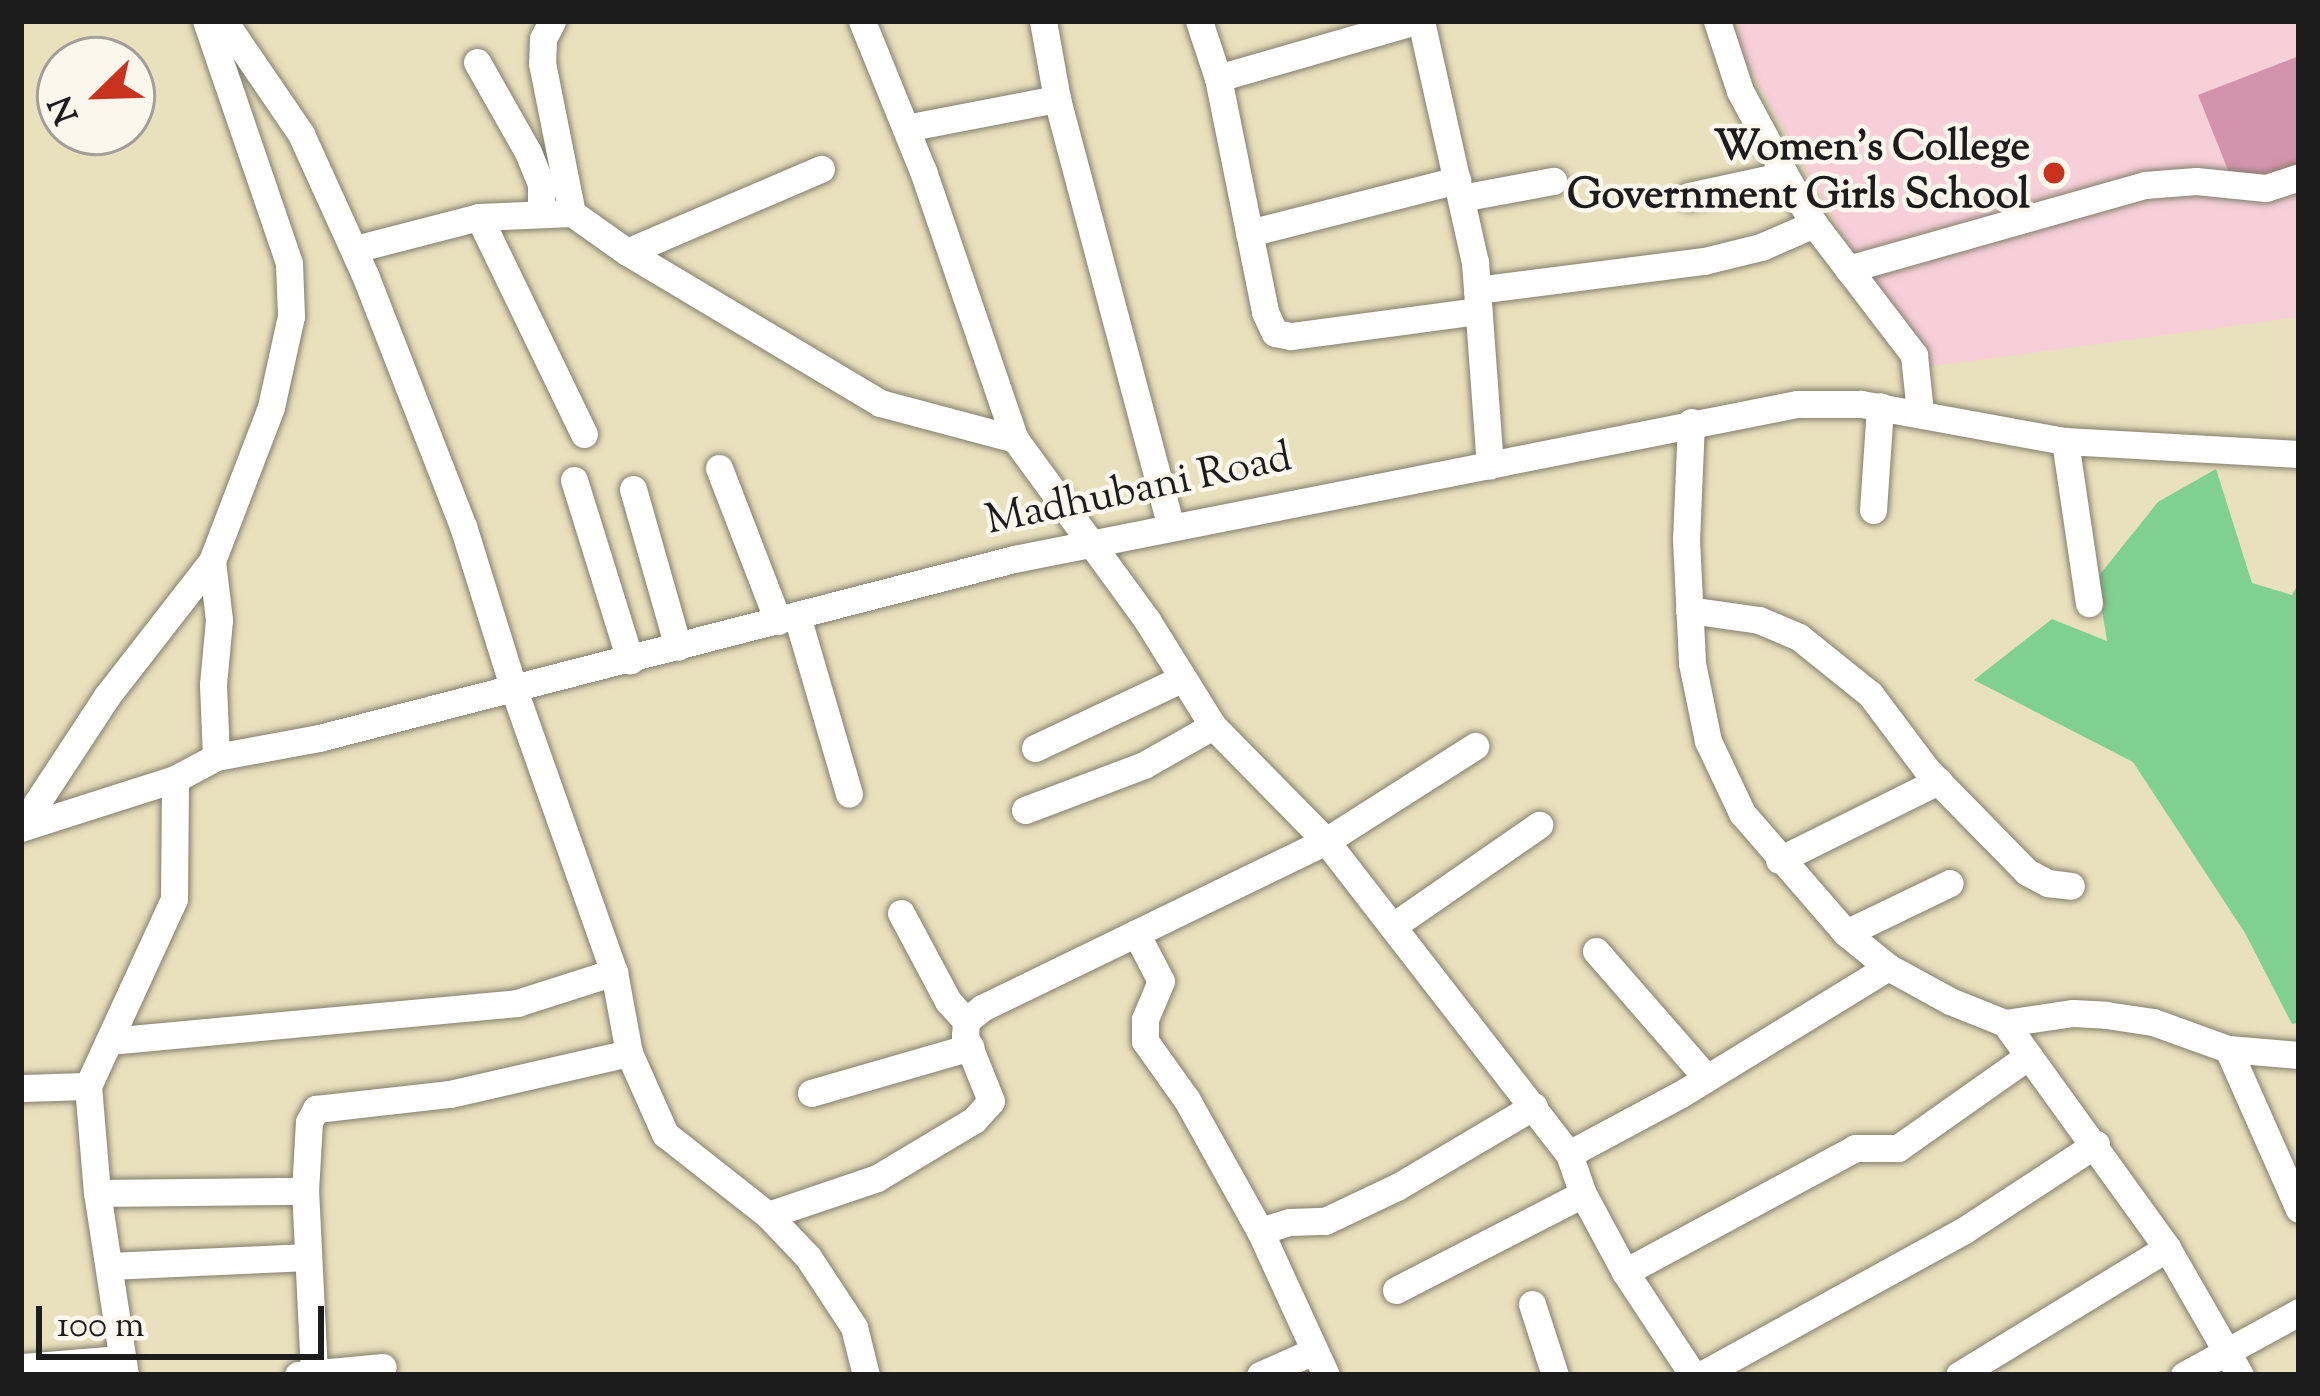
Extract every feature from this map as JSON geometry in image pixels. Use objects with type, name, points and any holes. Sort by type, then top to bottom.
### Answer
[{"type":"street","points":[[21,828],[107,696],[212,561],[271,407],[291,316],[289,263],[206,21]]},
{"type":"street","points":[[224,21],[301,134],[355,249],[463,526],[513,687],[614,972],[629,1053],[665,1134],[768,1215],[808,1257],[854,1327],[866,1375]]},
{"type":"street","points":[[552,21],[543,39],[542,63],[572,212]]},
{"type":"street","points":[[862,21],[906,128],[1015,439],[1147,620],[1213,726],[1326,841],[1569,1154],[1583,1194],[1625,1272],[1697,1375],[1963,1231],[2096,1144]]},
{"type":"street","points":[[1043,21],[1057,99],[1170,524]]},
{"type":"street","points":[[1199,21],[1218,78],[1269,325],[1282,336],[1704,261],[1761,247],[1814,224]]},
{"type":"street","points":[[1218,78],[1418,21],[1459,189],[1478,300],[1490,465]]},
{"type":"street","points":[[1717,21],[1740,91],[1784,176],[1814,224],[1914,355],[1920,412]]},
{"type":"street","points":[[477,62],[528,152],[541,184],[542,212]]},
{"type":"street","points":[[906,128],[1057,99]]},
{"type":"street","points":[[627,252],[821,169]]},
{"type":"street","points":[[1689,196],[1784,176]]},
{"type":"street","points":[[1848,269],[2145,185],[2195,182],[2266,188],[2299,177]]},
{"type":"street","points":[[1250,233],[1459,189],[1553,181]]},
{"type":"street","points":[[355,249],[479,217],[572,212],[627,252],[880,404],[1015,439]]},
{"type":"street","points":[[479,217],[584,434]]},
{"type":"street","name":"Madhubani Road","points":[[21,828],[175,778],[215,757],[319,738],[1086,542],[1798,404],[1880,406],[2065,441],[2299,454]]},
{"type":"street","points":[[1873,510],[1880,406]]},
{"type":"street","points":[[1691,422],[1686,538],[1689,610],[1692,663],[1708,741],[1742,813],[1846,933],[1888,968],[1950,1001],[2005,1022],[2073,1012],[2106,1015],[2153,1022],[2228,1049],[2299,1055]]},
{"type":"street","points":[[2065,441],[2089,603]]},
{"type":"street","points":[[718,468],[788,618],[849,794]]},
{"type":"street","points":[[574,480],[630,660]]},
{"type":"street","points":[[633,489],[679,647]]},
{"type":"street","points":[[212,561],[219,620],[213,685],[215,757]]},
{"type":"street","points":[[1689,610],[1759,620],[1799,637],[1870,694],[1938,781],[2027,872],[2048,883],[2071,886]]},
{"type":"street","points":[[1035,748],[1181,679]]},
{"type":"street","points":[[1025,810],[1144,765],[1213,726]]},
{"type":"street","points":[[811,1093],[968,1034],[1136,933],[1326,841],[1475,746]]},
{"type":"street","points":[[21,1367],[122,1367],[97,1193],[88,1087],[174,899],[175,778]]},
{"type":"street","points":[[1779,860],[1938,781]]},
{"type":"street","points":[[1393,926],[1539,825]]},
{"type":"street","points":[[1846,933],[1951,883]]},
{"type":"street","points":[[768,1215],[877,1178],[974,1120],[991,1101],[968,1034],[901,913]]},
{"type":"street","points":[[1136,933],[1161,981],[1160,994],[1145,1019],[1145,1041],[1187,1100],[1260,1231],[1320,1363],[1260,1375]]},
{"type":"street","points":[[1596,951],[1706,1077]]},
{"type":"street","points":[[1569,1154],[1888,968]]},
{"type":"street","points":[[109,1041],[310,1027],[517,1003],[614,972]]},
{"type":"street","points":[[2005,1022],[2167,1248],[2234,1363]]},
{"type":"street","points":[[2228,1049],[2299,1209]]},
{"type":"street","points":[[383,1367],[306,1374],[309,1122],[326,1105],[450,1094],[629,1053]]},
{"type":"street","points":[[1625,1272],[1856,1148],[1898,1148],[2027,1057]]},
{"type":"street","points":[[21,1088],[88,1087]]},
{"type":"street","points":[[1260,1231],[1290,1222],[1325,1221],[1397,1187],[1534,1106]]},
{"type":"street","points":[[97,1193],[305,1191]]},
{"type":"street","points":[[1396,1290],[1583,1194]]},
{"type":"street","points":[[1959,1375],[2167,1248]]},
{"type":"street","points":[[109,1266],[308,1257]]},
{"type":"street","points":[[1532,1304],[1555,1375]]},
{"type":"street","points":[[2184,1375],[2234,1363],[2299,1312]]},
{"type":"shaded area","name":"Women's College Government Girls School","points":[[1738,21],[2299,21],[2299,317],[1917,368],[1740,51]]},
{"type":"green space","points":[[2216,469],[2252,583],[2292,595],[2299,582],[2299,1023],[2292,1024],[2245,933],[2133,762],[1974,680],[2052,619],[2107,641],[2097,578],[2158,502]]},
{"type":"building","points":[[2299,56],[2299,189],[2230,175],[2198,95]]},
{"type":"place","name":"Women's College Government Girls School","points":[[2054,173]]}]
